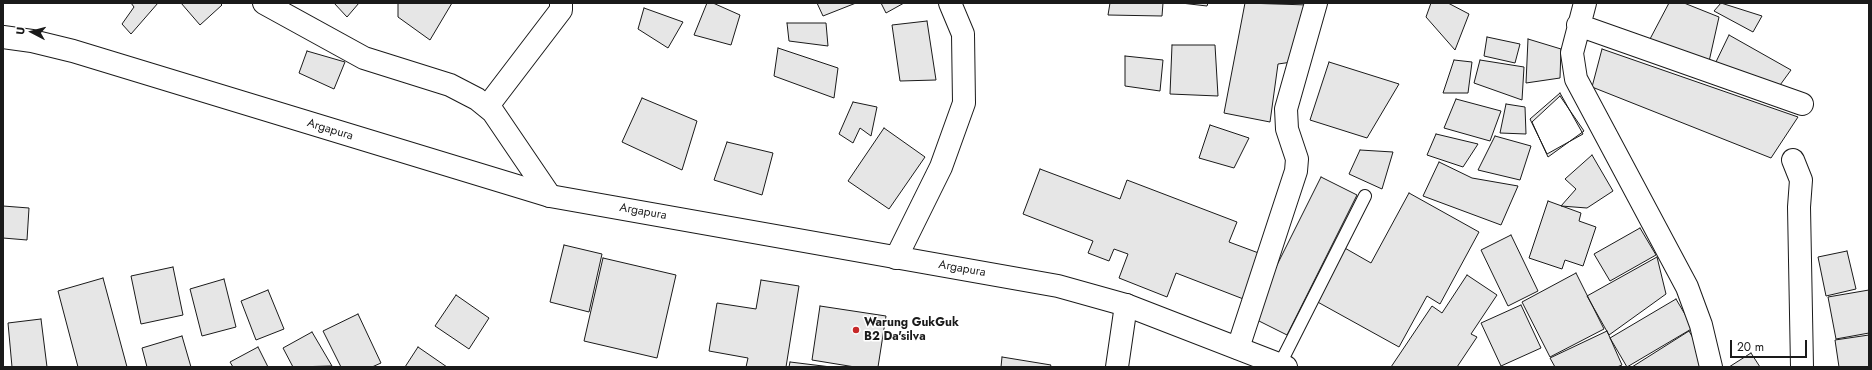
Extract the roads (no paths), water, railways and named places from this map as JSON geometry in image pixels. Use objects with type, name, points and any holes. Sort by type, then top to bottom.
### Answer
[{"type":"main road","points":[[264,3],[364,58],[450,85],[477,99],[493,112],[550,196]]},
{"type":"main road","points":[[487,107],[561,10],[561,3]]},
{"type":"main road","points":[[896,258],[941,167],[964,103],[963,34],[950,3]]},
{"type":"main road","points":[[1238,348],[1296,171],[1296,159],[1287,129],[1286,109],[1316,3]]},
{"type":"main road","points":[[1585,3],[1578,25],[1572,53],[1576,79],[1687,287],[1702,325],[1711,367]]},
{"type":"main road","points":[[1578,25],[1802,104]]},
{"type":"main road","name":"Argapura","points":[[3,37],[32,41],[73,51],[550,196],[1058,286],[1126,305],[1283,366]]},
{"type":"main road","points":[[1793,160],[1801,180],[1799,207],[1802,367]]},
{"type":"main road","points":[[1117,367],[1126,305]]},
{"type":"lane","points":[[1283,366],[1365,196]]},
{"type":"place","name":"Warung GukGuk B2 Da'silva","points":[[856,330]]}]
